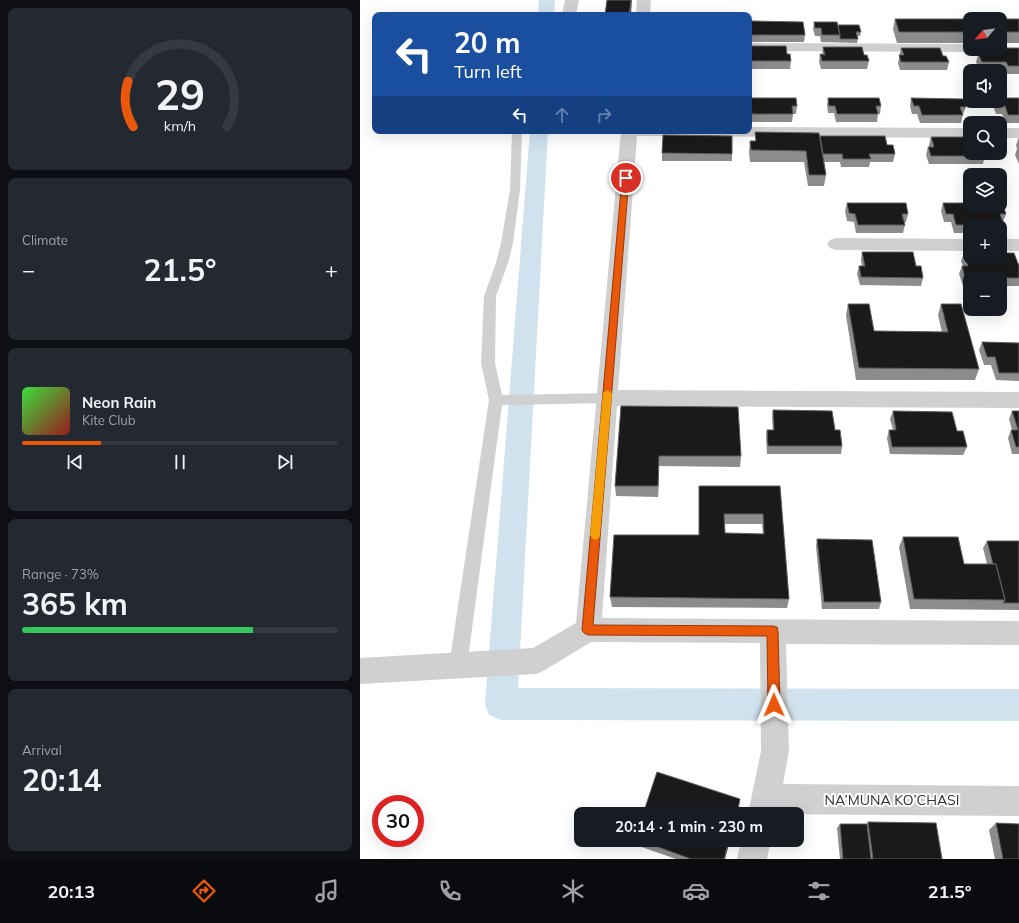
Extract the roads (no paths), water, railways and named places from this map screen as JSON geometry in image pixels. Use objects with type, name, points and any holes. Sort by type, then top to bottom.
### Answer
[{"type":"street","points":[[570,12],[572,0]]},
{"type":"street","points":[[643,12],[644,0]]},
{"type":"street","points":[[752,47],[963,48]]},
{"type":"street","points":[[752,132],[963,133]]},
{"type":"street","points":[[1007,133],[1019,133]]},
{"type":"street","points":[[588,630],[629,134]]},
{"type":"street","points":[[836,244],[963,245]]},
{"type":"street","points":[[1007,245],[1019,245]]},
{"type":"street","points":[[607,398],[1019,400]]},
{"type":"street","points":[[360,671],[536,661],[588,630],[1019,633]]},
{"type":"street","points":[[764,807],[775,751],[773,631]]},
{"type":"street","name":"NA’MUNA KO’CHASI","points":[[764,807],[1019,801]]},
{"type":"street","points":[[752,859],[755,847]]},
{"type":"lane","points":[[458,666],[496,400],[488,363],[490,296],[507,243],[515,190],[517,134]]},
{"type":"lane","points":[[496,400],[607,398]]},
{"type":"waterway","points":[[546,12],[547,0]]},
{"type":"waterway","points":[[539,134],[501,704],[1019,705]]}]
